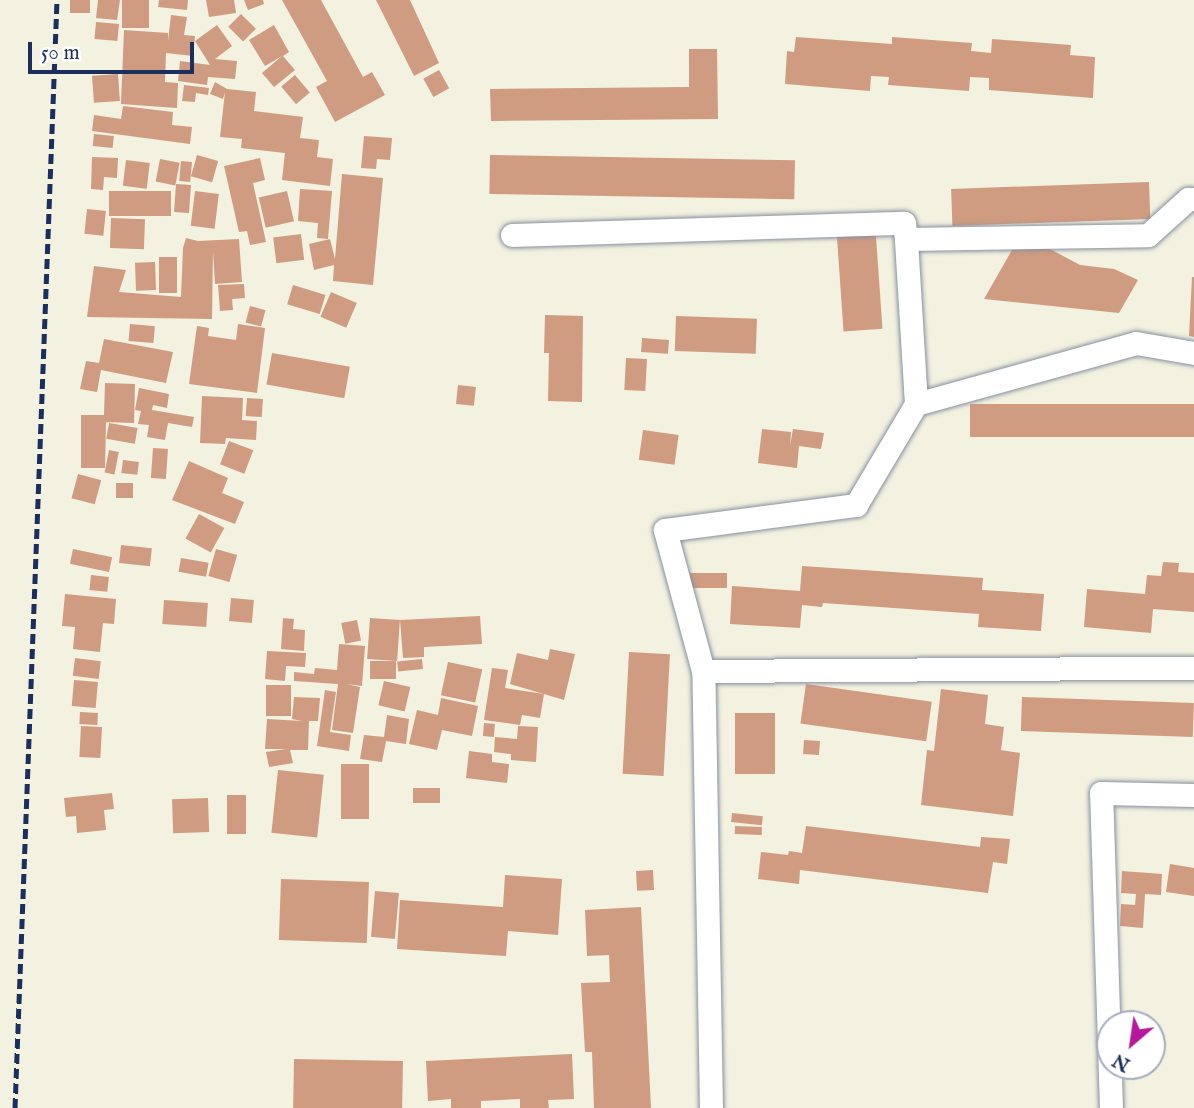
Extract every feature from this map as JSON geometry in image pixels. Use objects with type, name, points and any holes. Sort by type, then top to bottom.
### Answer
[{"type":"street","points":[[906,239],[1147,235],[1188,199],[1194,199]]},
{"type":"street","points":[[512,235],[904,223],[916,404],[856,505],[665,530],[703,671],[711,1108]]},
{"type":"street","points":[[916,404],[1136,343],[1194,353]]},
{"type":"street","points":[[703,671],[1194,667]]},
{"type":"street","points":[[1111,1108],[1101,793],[1194,795]]},
{"type":"building","points":[[70,0],[90,0],[90,13],[70,13]]},
{"type":"building","points":[[98,0],[120,0],[117,20],[96,18]]},
{"type":"building","points":[[122,0],[149,0],[149,28],[122,28]]},
{"type":"building","points":[[159,0],[188,0],[187,10],[158,7]]},
{"type":"building","points":[[206,0],[234,0],[236,13],[209,17]]},
{"type":"building","points":[[244,0],[263,0],[264,4],[248,10]]},
{"type":"building","points":[[282,0],[321,0],[363,77],[372,72],[385,95],[335,122],[316,87],[327,81]]},
{"type":"building","points":[[376,0],[410,0],[439,63],[414,76]]},
{"type":"building","points":[[241,14],[256,29],[243,42],[228,27]]},
{"type":"building","points":[[171,15],[187,17],[184,35],[195,36],[193,56],[166,53],[165,82],[178,83],[177,108],[121,104],[124,30],[168,33],[168,41]]},
{"type":"building","points":[[96,22],[119,24],[117,41],[95,39]]},
{"type":"building","points":[[217,25],[232,46],[215,59],[237,61],[235,79],[208,77],[207,85],[178,81],[180,61],[210,65],[195,41]]},
{"type":"building","points":[[274,25],[289,52],[283,56],[295,70],[274,87],[262,73],[282,56],[265,66],[249,40]]},
{"type":"building","points":[[796,37],[892,44],[892,37],[972,43],[971,51],[991,53],[992,39],[1071,45],[1070,55],[1095,57],[1093,98],[989,90],[989,78],[970,77],[969,91],[888,85],[889,77],[871,76],[870,91],[785,84],[787,51],[794,52]]},
{"type":"building","points":[[689,49],[717,49],[718,119],[491,121],[490,89],[689,87]]},
{"type":"building","points":[[439,70],[449,88],[433,97],[423,79]]},
{"type":"building","points":[[118,74],[120,101],[94,103],[92,76]]},
{"type":"building","points":[[295,75],[310,93],[296,104],[281,87]]},
{"type":"building","points":[[215,82],[227,89],[256,92],[254,111],[303,117],[300,138],[319,140],[317,157],[333,159],[330,186],[282,180],[285,153],[241,148],[242,139],[220,137],[225,92],[223,99],[210,94]]},
{"type":"building","points":[[184,85],[209,88],[208,95],[196,93],[195,102],[182,101]]},
{"type":"building","points":[[123,106],[173,112],[172,125],[192,127],[190,144],[92,131],[94,115],[121,119]]},
{"type":"building","points":[[94,134],[114,136],[113,148],[93,146]]},
{"type":"building","points":[[364,136],[392,138],[390,160],[377,159],[376,169],[361,168]]},
{"type":"building","points":[[197,155],[218,161],[212,182],[191,176]]},
{"type":"building","points":[[490,155],[795,160],[794,199],[489,194]]},
{"type":"building","points":[[92,157],[118,158],[117,178],[104,177],[103,190],[91,189]]},
{"type":"building","points":[[260,158],[265,180],[253,183],[266,242],[250,245],[247,231],[239,232],[224,166]]},
{"type":"building","points":[[160,159],[180,163],[175,185],[156,182]]},
{"type":"building","points":[[126,160],[150,163],[147,189],[123,186]]},
{"type":"building","points":[[181,161],[192,162],[190,182],[179,181]]},
{"type":"building","points":[[342,174],[383,178],[373,285],[333,281],[334,265],[314,270],[309,244],[330,239],[335,259]]},
{"type":"building","points":[[1149,182],[1150,219],[952,226],[951,189]]},
{"type":"building","points":[[176,184],[191,185],[189,213],[174,212]]},
{"type":"building","points":[[300,189],[332,191],[328,239],[317,238],[318,223],[298,221]]},
{"type":"building","points":[[109,191],[171,191],[171,216],[109,216]]},
{"type":"building","points":[[195,191],[219,194],[215,229],[191,226]]},
{"type":"building","points":[[287,191],[294,221],[266,228],[259,198]]},
{"type":"building","points":[[87,209],[106,211],[103,236],[84,234]]},
{"type":"building","points":[[111,218],[145,219],[144,249],[110,248]]},
{"type":"building","points":[[875,222],[882,329],[844,331],[836,225]]},
{"type":"building","points":[[1024,229],[1052,232],[1050,249],[1080,265],[1114,269],[1138,280],[1119,313],[984,299]]},
{"type":"building","points":[[301,234],[304,260],[276,263],[273,237]]},
{"type":"building","points":[[186,238],[198,241],[239,239],[242,282],[215,284],[213,251],[212,319],[87,317],[94,266],[126,270],[119,292],[181,297],[183,248]]},
{"type":"building","points":[[159,257],[177,257],[177,293],[159,293]]},
{"type":"building","points":[[155,262],[156,290],[136,291],[135,263]]},
{"type":"building","points":[[1194,277],[1194,337],[1189,336]]},
{"type":"building","points":[[244,284],[245,298],[232,299],[233,310],[220,311],[218,285]]},
{"type":"building","points":[[293,285],[326,295],[320,314],[287,304]]},
{"type":"building","points":[[331,292],[357,303],[346,328],[320,317]]},
{"type":"building","points":[[250,306],[265,310],[261,327],[246,322]]},
{"type":"building","points":[[545,315],[583,316],[582,402],[548,401],[549,353],[544,353]]},
{"type":"building","points":[[676,316],[757,319],[756,354],[675,351]]},
{"type":"building","points":[[130,324],[155,326],[153,343],[129,341]]},
{"type":"building","points":[[238,324],[265,328],[257,393],[189,384],[197,326],[209,328],[208,336],[236,340]]},
{"type":"building","points":[[642,338],[669,340],[668,354],[641,352]]},
{"type":"building","points":[[104,339],[173,352],[166,383],[101,370],[97,392],[80,389],[86,361],[99,363]]},
{"type":"building","points":[[272,353],[350,367],[344,398],[266,385]]},
{"type":"building","points":[[626,358],[647,359],[645,391],[624,390]]},
{"type":"building","points":[[105,383],[135,384],[134,423],[106,422],[105,468],[81,468],[81,415],[104,415]]},
{"type":"building","points":[[458,385],[476,387],[474,406],[456,404]]},
{"type":"building","points":[[139,388],[169,394],[167,408],[153,405],[152,410],[194,417],[192,427],[168,423],[165,440],[147,437],[149,425],[138,424],[141,411],[135,410]]},
{"type":"building","points":[[202,396],[243,398],[242,420],[257,421],[256,440],[226,438],[225,444],[200,443]]},
{"type":"building","points":[[247,398],[263,399],[262,417],[246,416]]},
{"type":"building","points":[[970,404],[1194,404],[1194,437],[970,437]]},
{"type":"building","points":[[109,423],[138,428],[135,444],[106,439]]},
{"type":"building","points":[[762,429],[791,432],[790,446],[793,429],[824,433],[821,449],[799,446],[797,468],[758,463]]},
{"type":"building","points":[[643,430],[679,435],[674,465],[639,460]]},
{"type":"building","points":[[229,441],[253,450],[244,474],[220,464]]},
{"type":"building","points":[[153,448],[168,449],[166,479],[151,478]]},
{"type":"building","points":[[109,450],[119,452],[114,474],[105,473]]},
{"type":"building","points":[[123,460],[139,462],[137,475],[121,473]]},
{"type":"building","points":[[189,461],[228,478],[222,493],[244,502],[235,524],[172,500]]},
{"type":"building","points":[[78,474],[101,480],[95,504],[72,498]]},
{"type":"building","points":[[116,483],[133,483],[133,498],[116,498]]},
{"type":"building","points":[[199,514],[224,528],[211,553],[185,538]]},
{"type":"building","points":[[121,545],[152,548],[150,566],[119,563]]},
{"type":"building","points":[[73,549],[112,557],[109,572],[70,564]]},
{"type":"building","points":[[216,549],[237,555],[229,582],[208,576]]},
{"type":"building","points":[[181,558],[209,563],[206,577],[179,572]]},
{"type":"building","points":[[1163,562],[1179,563],[1178,572],[1194,573],[1194,612],[1153,609],[1151,633],[1084,627],[1087,589],[1145,594],[1147,575],[1161,576]]},
{"type":"building","points":[[802,566],[983,578],[982,590],[1044,594],[1041,631],[978,627],[979,614],[823,603],[822,607],[802,605],[800,628],[730,624],[732,586],[800,591]]},
{"type":"building","points":[[690,573],[727,573],[727,588],[690,588]]},
{"type":"building","points":[[91,575],[109,577],[107,592],[89,590]]},
{"type":"building","points":[[65,594],[116,599],[114,624],[103,623],[100,652],[73,649],[75,627],[62,626]]},
{"type":"building","points":[[231,598],[254,600],[252,623],[229,621]]},
{"type":"building","points":[[164,600],[208,603],[206,627],[162,624]]},
{"type":"building","points":[[480,616],[482,644],[424,647],[424,657],[403,658],[400,620]]},
{"type":"building","points":[[283,618],[294,619],[293,629],[305,630],[304,651],[281,649]]},
{"type":"building","points":[[370,618],[400,620],[397,661],[367,659]]},
{"type":"building","points":[[357,620],[361,641],[345,644],[341,623]]},
{"type":"building","points":[[339,644],[365,646],[362,686],[346,684],[360,687],[353,733],[332,730],[338,684],[294,681],[294,672],[314,674],[315,668],[337,670]]},
{"type":"building","points":[[550,649],[575,654],[564,700],[510,684],[517,653],[548,660]]},
{"type":"building","points":[[267,651],[306,653],[305,667],[286,666],[285,681],[265,679]]},
{"type":"building","points":[[629,652],[670,654],[664,776],[623,774]]},
{"type":"building","points":[[75,658],[101,661],[99,679],[73,676]]},
{"type":"building","points":[[422,659],[423,669],[398,672],[397,662]]},
{"type":"building","points":[[370,661],[396,661],[396,679],[370,679]]},
{"type":"building","points":[[448,662],[482,669],[475,703],[441,695]]},
{"type":"building","points":[[492,668],[508,670],[505,688],[544,694],[540,718],[522,715],[520,725],[484,720]]},
{"type":"building","points":[[74,680],[98,682],[96,708],[72,706]]},
{"type":"building","points":[[384,681],[410,687],[405,711],[378,705]]},
{"type":"building","points":[[806,684],[932,702],[926,741],[800,724]]},
{"type":"building","points":[[266,685],[291,685],[291,716],[266,716]]},
{"type":"building","points":[[941,689],[988,695],[985,724],[1004,727],[1001,750],[1020,753],[1013,816],[921,805],[927,750],[934,751]]},
{"type":"building","points":[[325,690],[336,692],[330,732],[351,735],[349,751],[317,746]]},
{"type":"building","points":[[294,697],[320,698],[318,721],[309,721],[308,750],[290,750],[293,763],[269,767],[266,752],[286,749],[265,749],[267,719],[302,721],[292,719]]},
{"type":"building","points":[[1022,697],[1194,703],[1193,737],[1021,731]]},
{"type":"building","points":[[441,698],[478,706],[472,736],[442,730],[437,750],[409,744],[417,710],[438,715]]},
{"type":"building","points":[[80,712],[98,713],[97,725],[79,724]]},
{"type":"building","points":[[735,713],[775,713],[775,774],[735,774]]},
{"type":"building","points":[[387,715],[409,719],[406,744],[386,741],[382,762],[360,759],[364,735],[384,737]]},
{"type":"building","points":[[484,723],[495,724],[494,737],[483,736]]},
{"type":"building","points":[[81,726],[102,727],[100,758],[79,757]]},
{"type":"building","points":[[518,726],[538,727],[536,762],[511,760],[511,754],[494,752],[495,737],[517,739]]},
{"type":"building","points":[[804,740],[820,741],[819,755],[803,754]]},
{"type":"building","points":[[469,751],[492,754],[492,762],[509,764],[507,783],[466,778]]},
{"type":"building","points":[[341,764],[369,764],[369,819],[341,819]]},
{"type":"building","points":[[278,770],[324,775],[317,837],[271,833]]},
{"type":"building","points":[[413,788],[440,788],[440,803],[413,803]]},
{"type":"building","points":[[112,793],[114,809],[104,810],[106,830],[77,833],[76,816],[66,817],[64,798]]},
{"type":"building","points":[[227,795],[246,795],[246,834],[227,834]]},
{"type":"building","points":[[208,798],[209,832],[173,833],[172,799]]},
{"type":"building","points":[[732,813],[763,816],[762,825],[731,822]]},
{"type":"building","points":[[735,826],[762,827],[762,835],[735,834]]},
{"type":"building","points":[[806,826],[980,847],[981,837],[1010,839],[1007,864],[993,862],[988,893],[800,870],[799,884],[758,879],[761,852],[788,855],[789,851],[802,853]]},
{"type":"building","points":[[1170,864],[1194,868],[1194,896],[1166,892]]},
{"type":"building","points":[[653,870],[654,890],[637,891],[636,871]]},
{"type":"building","points":[[1122,871],[1162,874],[1161,895],[1145,894],[1143,928],[1120,926],[1121,904],[1135,905],[1136,894],[1121,893]]},
{"type":"building","points":[[505,875],[562,879],[558,935],[508,931],[506,956],[397,949],[400,900],[503,907]]},
{"type":"building","points":[[281,879],[369,882],[367,943],[279,940]]},
{"type":"building","points":[[375,891],[399,893],[395,939],[371,937]]},
{"type":"building","points":[[641,907],[651,1108],[594,1108],[592,1052],[585,1052],[581,983],[610,982],[609,955],[587,956],[585,910]]},
{"type":"building","points":[[572,1054],[574,1099],[548,1100],[549,1108],[520,1108],[520,1099],[481,1101],[481,1108],[451,1108],[451,1099],[428,1101],[426,1061]]},
{"type":"building","points":[[294,1059],[403,1061],[402,1108],[293,1108]]},
{"type":"railway","points":[[15,1108],[57,0]]}]
